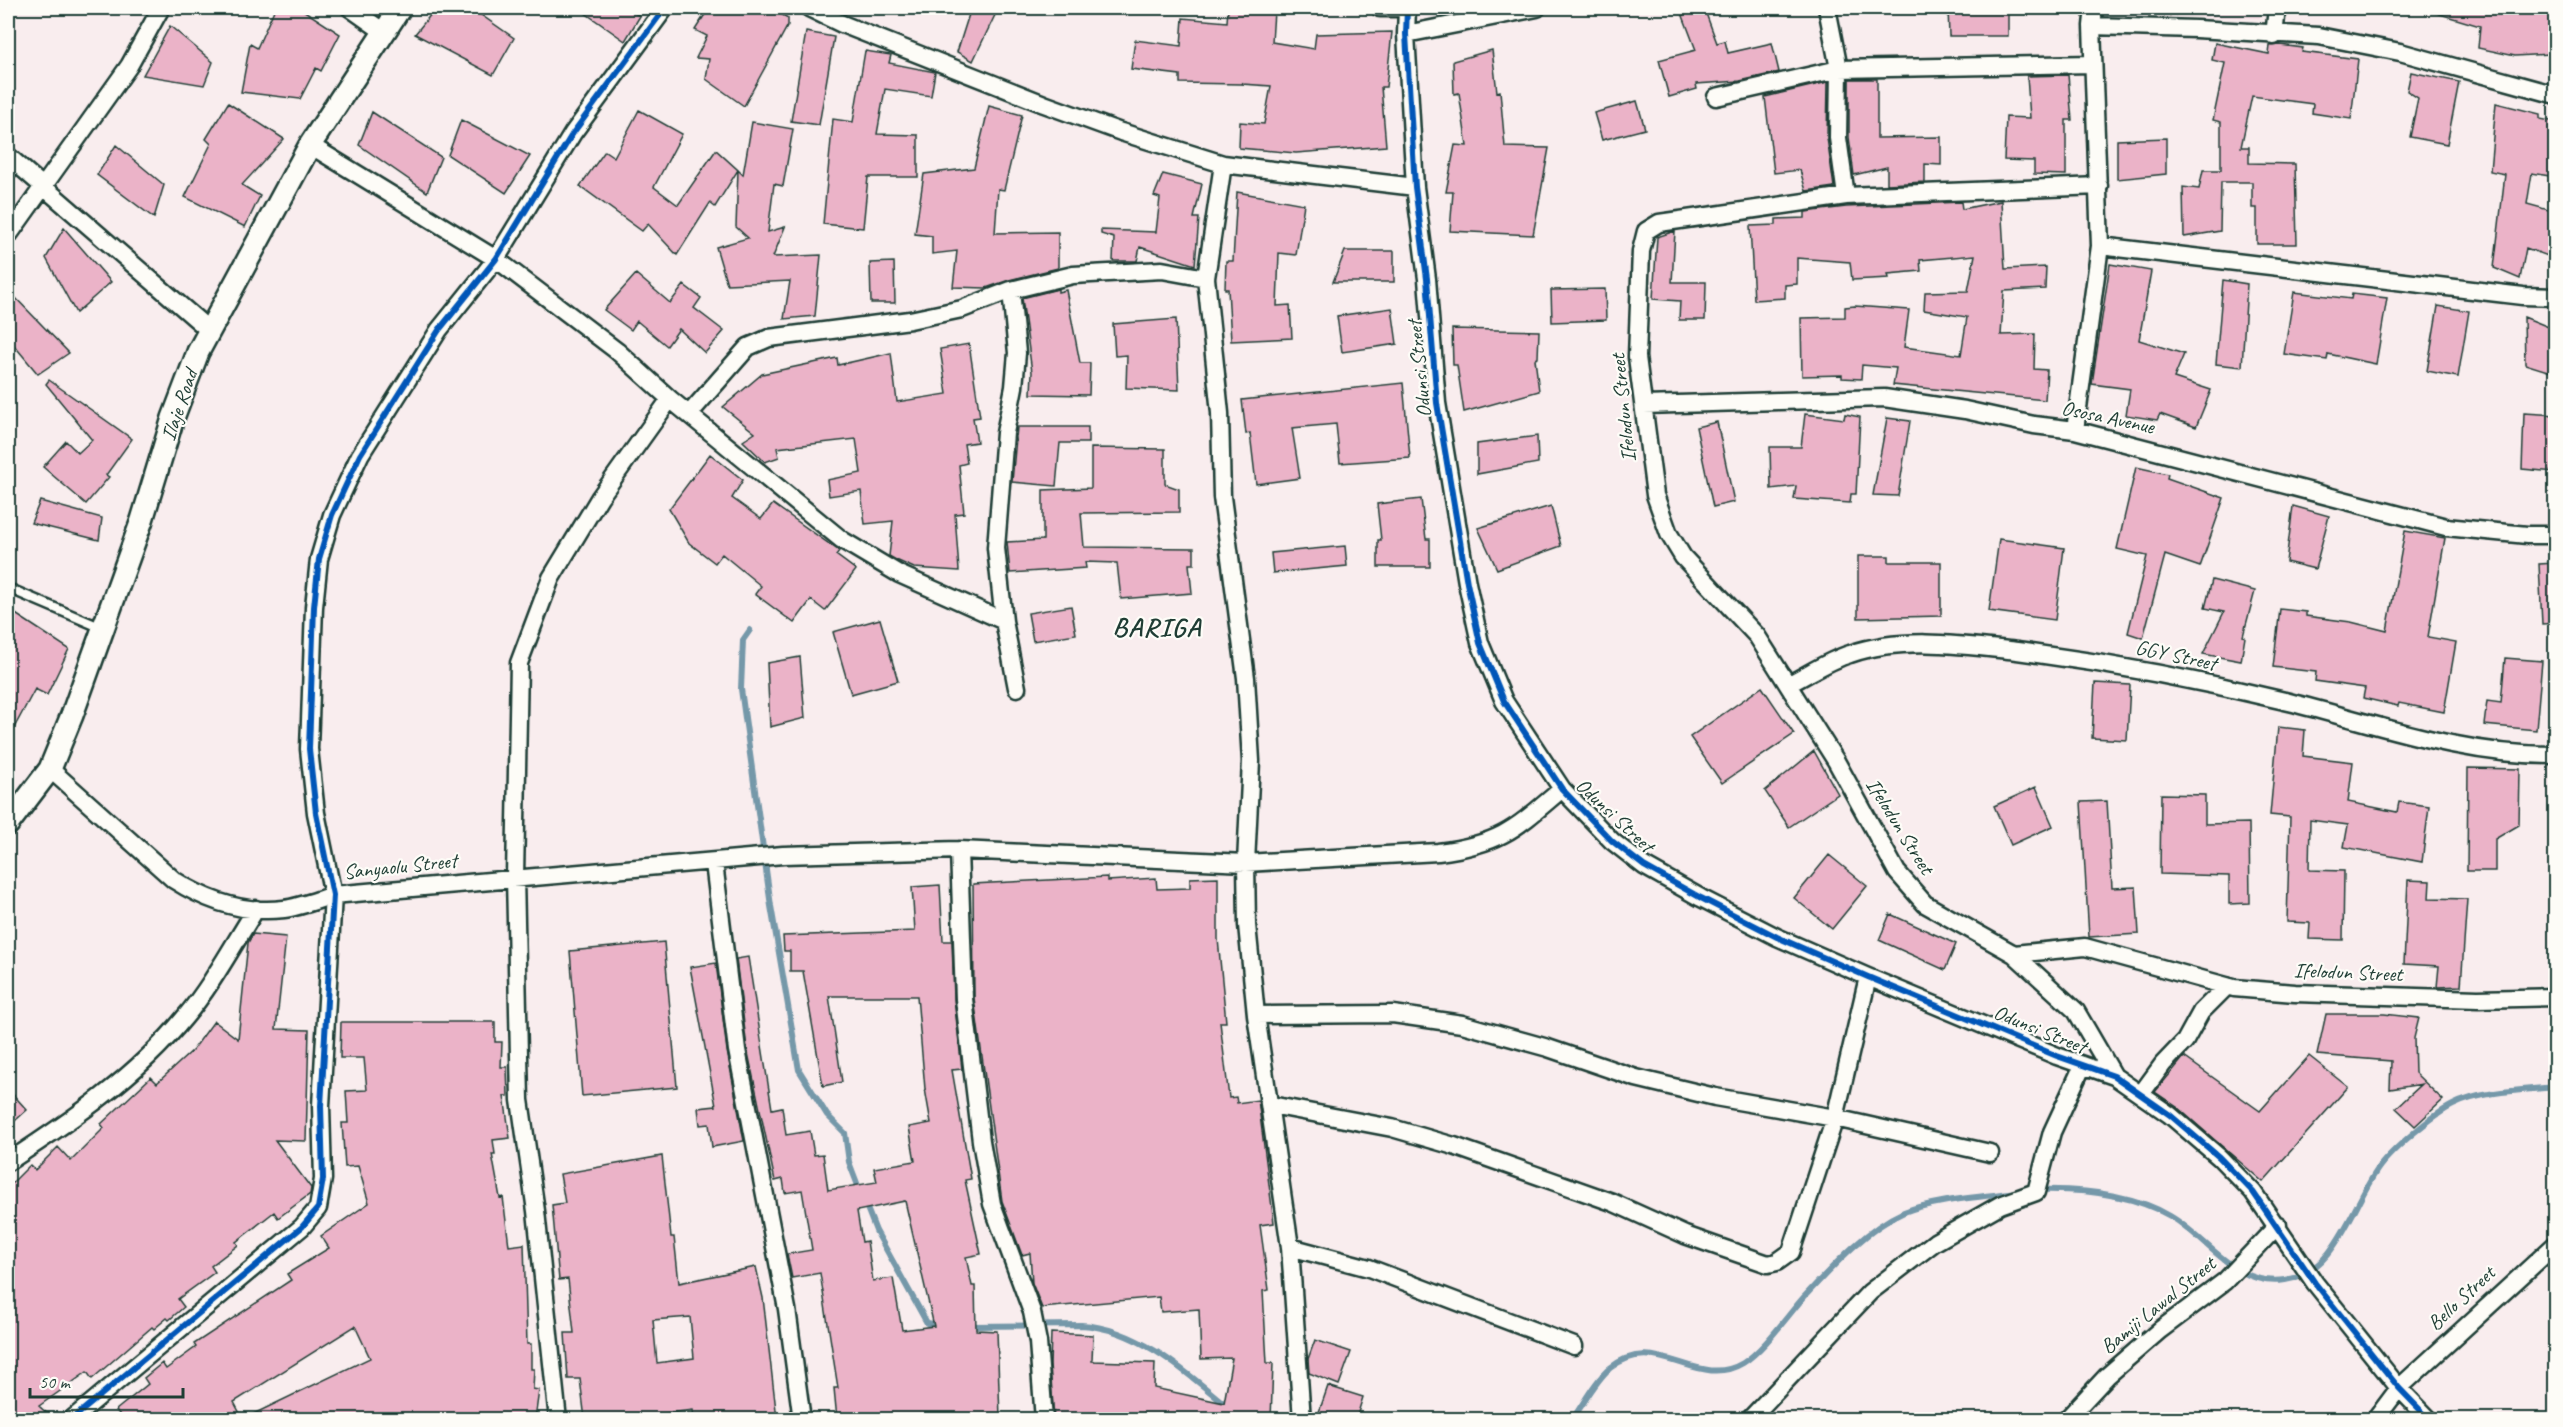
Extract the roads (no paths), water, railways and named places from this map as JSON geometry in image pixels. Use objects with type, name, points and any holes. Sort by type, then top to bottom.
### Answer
[{"type":"street","points":[[8,236],[129,66],[161,8]]},
{"type":"street","points":[[350,8],[384,32]]},
{"type":"street","name":"Ilaje Road","points":[[8,824],[50,769],[72,715],[142,520],[173,418],[198,352],[310,145],[400,8]]},
{"type":"street","points":[[71,1419],[302,1227],[318,1208],[322,1186],[321,1106],[333,895],[316,813],[309,749],[314,607],[320,559],[332,515],[360,455],[440,330],[496,260],[573,133],[665,8]]},
{"type":"street","points":[[809,8],[842,24],[1044,104],[1121,132],[1223,164],[1415,187]]},
{"type":"street","points":[[1380,8],[1407,8]]},
{"type":"street","name":"Odunsi Street","points":[[1407,8],[1406,34],[1415,187],[1427,279],[1437,403],[1480,643],[1504,701],[1562,789],[1611,841],[1644,866],[1778,938],[1868,977],[2114,1076],[2170,1115],[2219,1157],[2253,1192],[2278,1225],[2295,1255],[2315,1283],[2399,1388]]},
{"type":"street","points":[[1406,34],[1537,8]]},
{"type":"street","points":[[1827,8],[1839,69],[1838,138],[1845,196],[2099,186]]},
{"type":"street","points":[[2075,430],[2100,246],[2092,26],[2094,8]]},
{"type":"street","points":[[2274,36],[2277,8]]},
{"type":"street","points":[[2092,26],[2196,29],[2274,36],[2319,36],[2400,52],[2556,95]]},
{"type":"street","points":[[1716,97],[1839,69],[2093,64]]},
{"type":"street","points":[[310,145],[496,260],[617,351],[670,399],[690,413],[842,540],[899,574],[1004,621]]},
{"type":"street","points":[[8,156],[210,331]]},
{"type":"street","points":[[1223,164],[1206,278],[1220,413],[1222,497],[1246,678],[1251,761],[1246,863],[1247,925],[1256,1015],[1290,1247],[1302,1418]]},
{"type":"street","name":"Ifelodun Street","points":[[1845,196],[1659,223],[1646,231],[1641,251],[1637,357],[1655,495],[1669,534],[1683,556],[1757,636],[1836,761],[1897,872],[1925,904],[2014,954],[2085,947],[2227,986],[2295,993],[2478,999],[2556,997]]},
{"type":"street","points":[[2100,246],[2523,296],[2556,297]]},
{"type":"street","points":[[690,413],[748,347],[770,338],[910,320],[962,309],[1011,290],[1073,275],[1162,270],[1206,278]]},
{"type":"street","points":[[1011,290],[1017,353],[1003,452],[996,548],[1004,621],[1017,688]]},
{"type":"street","name":"Ososa Avenue","points":[[1644,405],[1884,398],[1965,410],[2034,425],[2075,430],[2446,527],[2527,535],[2556,535]]},
{"type":"street","points":[[558,1419],[536,1211],[520,1100],[515,877],[519,663],[551,578],[600,497],[670,399]]},
{"type":"street","name":"GGY Street","points":[[1789,684],[1849,654],[1887,646],[1976,646],[2097,662],[2172,676],[2289,702],[2461,748],[2556,755]]},
{"type":"street","name":"Sanyaolu Street","points":[[50,769],[174,880],[196,894],[218,902],[256,909],[284,909],[333,895],[515,877],[714,863],[783,855],[959,849],[1246,863],[1438,852],[1465,849],[1509,834],[1562,789]]},
{"type":"street","points":[[959,849],[964,999],[983,1151],[992,1204],[1032,1312],[1038,1342],[1044,1419]]},
{"type":"street","points":[[714,863],[737,1050],[787,1309],[802,1419]]},
{"type":"street","points":[[8,1162],[96,1102],[142,1063],[186,1016],[256,909]]},
{"type":"street","points":[[2014,954],[2076,1011],[2114,1076]]},
{"type":"street","points":[[1271,1105],[1392,1128],[1454,1146],[1612,1202],[1685,1235],[1768,1264],[1777,1262],[1791,1252],[1835,1118],[1868,977]]},
{"type":"street","points":[[2141,1095],[2163,1064],[2185,1041],[2201,1012],[2227,986]]},
{"type":"street","points":[[1256,1015],[1393,1014],[1462,1024],[1548,1048],[1648,1080],[1715,1097],[1835,1118],[1990,1153]]},
{"type":"street","points":[[1749,1419],[1870,1292],[1935,1242],[2000,1205],[2036,1192],[2052,1131],[2083,1065]]},
{"type":"street","name":"Bamiji Lawal Street","points":[[2066,1419],[2107,1376],[2160,1330],[2225,1281],[2278,1225]]},
{"type":"street","name":"Bello Street","points":[[2374,1419],[2399,1388],[2556,1244]]},
{"type":"street","points":[[1290,1247],[1369,1268],[1574,1346]]},
{"type":"street","points":[[2399,1388],[2430,1419]]},
{"type":"lane","points":[[8,588],[102,628]]},
{"type":"waterway","points":[[750,630],[743,640],[741,689],[771,906],[799,1070],[827,1115],[845,1133],[849,1162],[860,1191]]},
{"type":"waterway","points":[[2038,1190],[2106,1194],[2139,1203],[2170,1216],[2184,1225],[2237,1269],[2268,1280],[2285,1280],[2303,1274],[2318,1264],[2331,1250],[2380,1166],[2404,1141],[2435,1116],[2453,1105],[2476,1097],[2556,1087]]},
{"type":"waterway","points":[[1572,1420],[1605,1373],[1627,1358],[1644,1355],[1661,1357],[1709,1370],[1726,1370],[1743,1363],[1767,1341],[1826,1273],[1863,1238],[1890,1219],[1916,1208],[1943,1202],[2016,1192]]},
{"type":"waterway","points":[[865,1203],[876,1231],[927,1323],[941,1325]]},
{"type":"waterway","points":[[969,1326],[1081,1325],[1101,1328],[1139,1342],[1157,1352],[1229,1405]]},
{"type":"district","name":"BARIGA","points":[[1157,627]]}]
